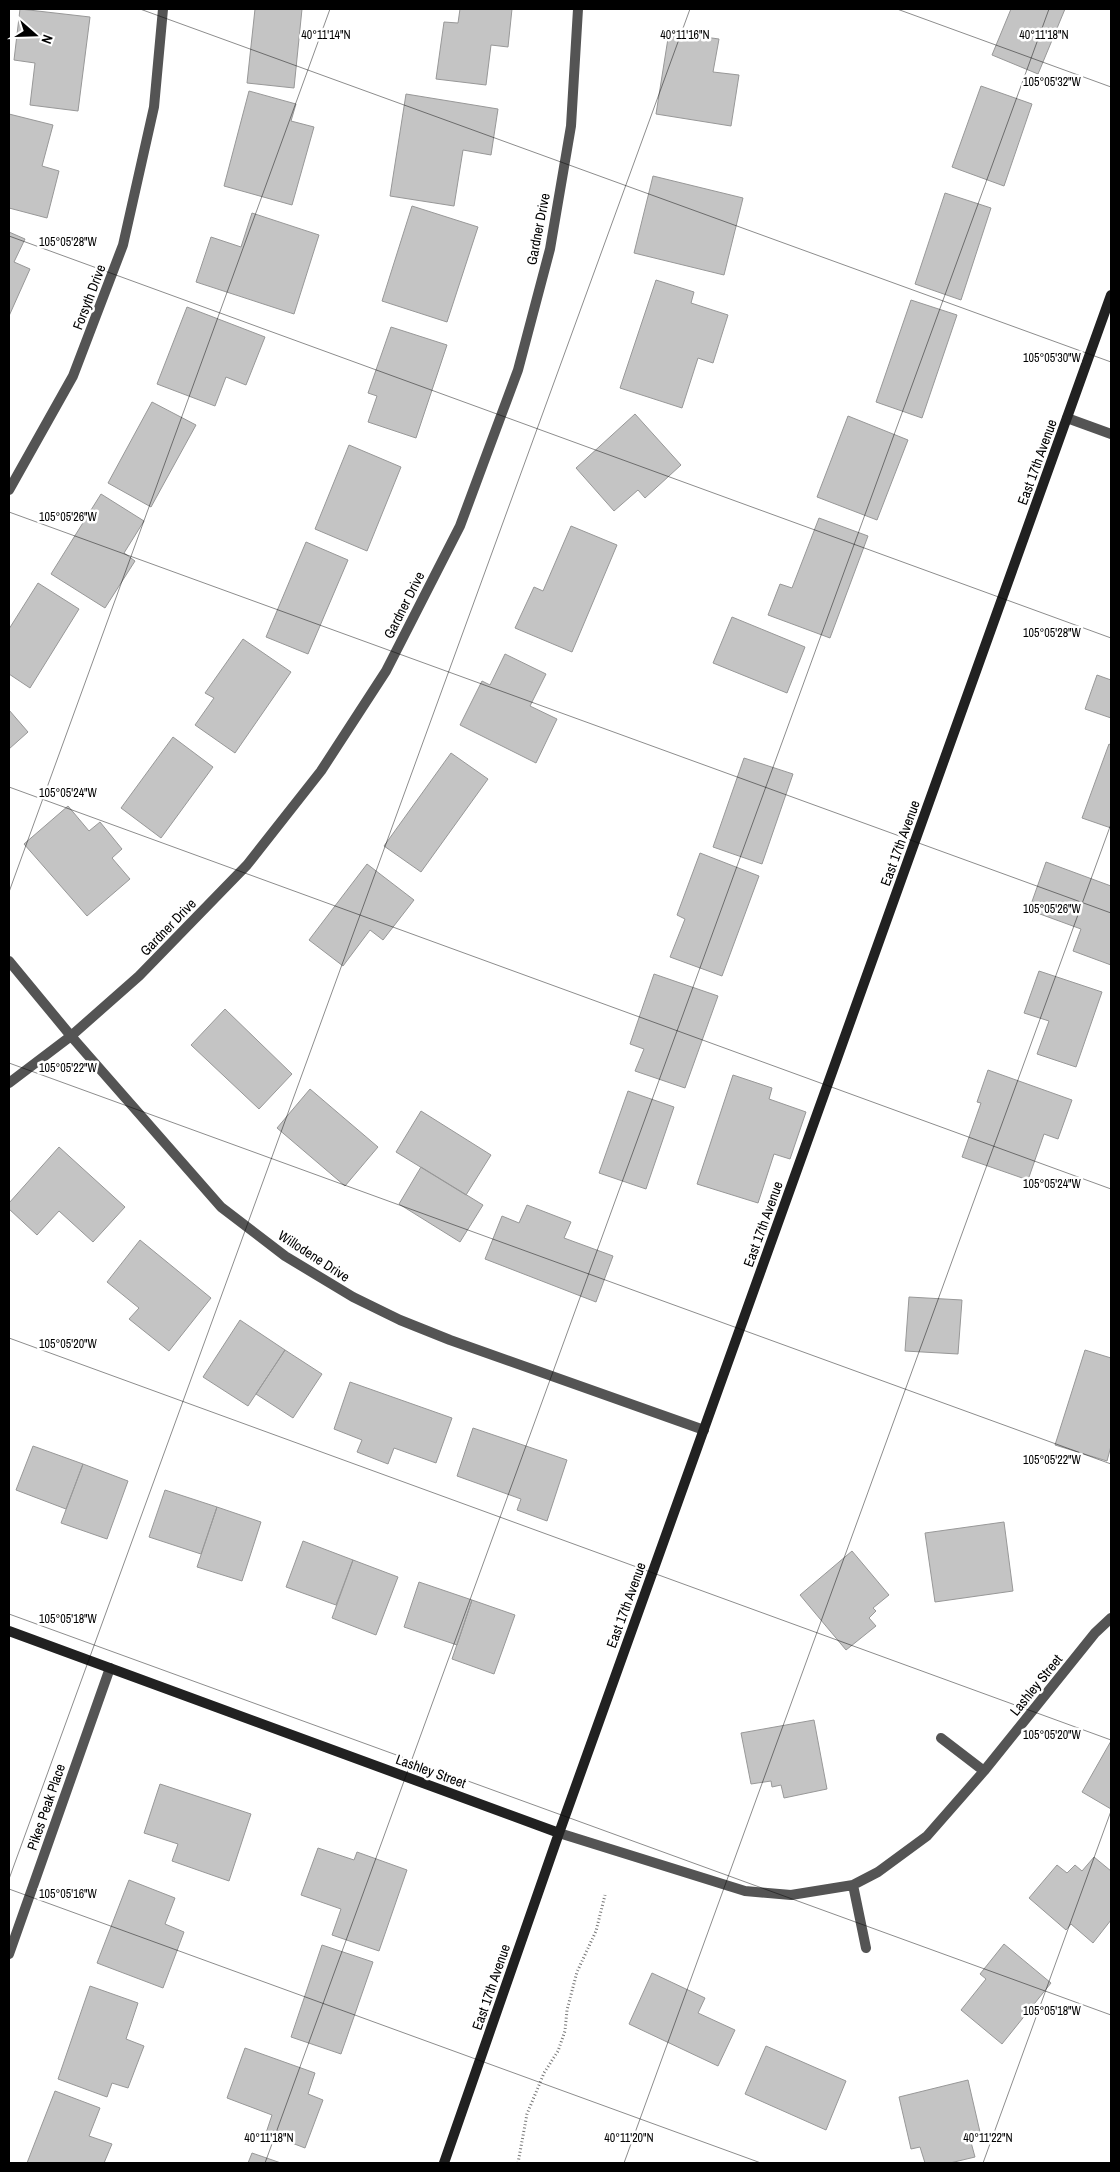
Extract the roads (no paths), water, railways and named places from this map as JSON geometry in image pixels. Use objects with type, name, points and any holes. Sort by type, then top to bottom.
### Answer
[{"type":"main road","name":"East 17th Avenue","points":[[444,2163],[559,1833],[1111,295]]},
{"type":"main road","name":"Lashley Street","points":[[9,1631],[559,1833]]},
{"type":"street","name":"Forsyth Drive","points":[[9,490],[73,376],[124,245],[154,107],[163,9]]},
{"type":"street","name":"Gardner Drive","points":[[9,1083],[71,1036],[139,976],[247,865],[321,771],[386,671],[460,526],[518,370],[550,249],[571,126],[578,9]]},
{"type":"street","points":[[1067,418],[1111,434]]},
{"type":"street","name":"Willodene Drive","points":[[9,961],[71,1036],[221,1207],[285,1256],[353,1297],[400,1320],[450,1340],[704,1430]]},
{"type":"street","name":"Lashley Street","points":[[559,1833],[745,1891],[791,1895],[853,1885],[878,1872],[927,1836],[984,1771],[1096,1633],[1111,1618]]},
{"type":"street","name":"Pikes Peak Place","points":[[9,1954],[110,1668]]},
{"type":"street","points":[[941,1738],[984,1771]]},
{"type":"street","points":[[853,1885],[866,1948]]}]
